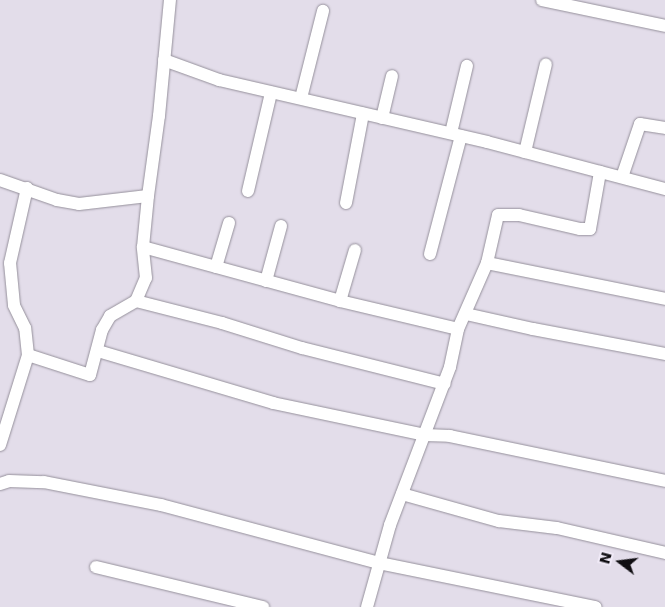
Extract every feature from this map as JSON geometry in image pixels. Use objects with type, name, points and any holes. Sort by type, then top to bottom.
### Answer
[{"type":"street","points":[[28,355],[89,375],[98,351],[102,330],[110,316],[136,301],[146,278],[144,248],[148,196],[159,116],[170,0]]},
{"type":"street","points":[[542,0],[665,26]]},
{"type":"street","points":[[301,98],[323,11]]},
{"type":"street","points":[[164,60],[219,80],[456,134],[665,189]]},
{"type":"street","points":[[525,152],[546,64]]},
{"type":"street","points":[[430,254],[456,134],[468,66]]},
{"type":"street","points":[[382,118],[392,76]]},
{"type":"street","points":[[248,191],[270,93]]},
{"type":"street","points":[[346,203],[364,114]]},
{"type":"street","points":[[622,177],[640,124],[665,128]]},
{"type":"street","points":[[367,607],[379,562],[402,494],[445,384],[458,329],[487,263],[497,218],[501,213],[580,229],[590,229],[600,172]]},
{"type":"street","points":[[0,180],[57,200],[79,204],[148,196]]},
{"type":"street","points":[[0,445],[28,355],[25,328],[14,305],[5,262],[27,188]]},
{"type":"street","points":[[216,267],[229,224]]},
{"type":"street","points":[[266,281],[281,226]]},
{"type":"street","points":[[144,248],[458,329]]},
{"type":"street","points":[[340,300],[355,250]]},
{"type":"street","points":[[487,263],[665,299]]},
{"type":"street","points":[[136,301],[222,323],[302,348],[445,384]]},
{"type":"street","points":[[466,314],[665,354]]},
{"type":"street","points":[[98,351],[273,403],[425,435],[450,436],[665,481]]},
{"type":"street","points":[[0,484],[9,481],[44,482],[161,505],[379,562],[596,607]]},
{"type":"street","points":[[402,494],[499,521],[557,528],[665,553]]},
{"type":"street","points":[[96,566],[263,607]]}]
